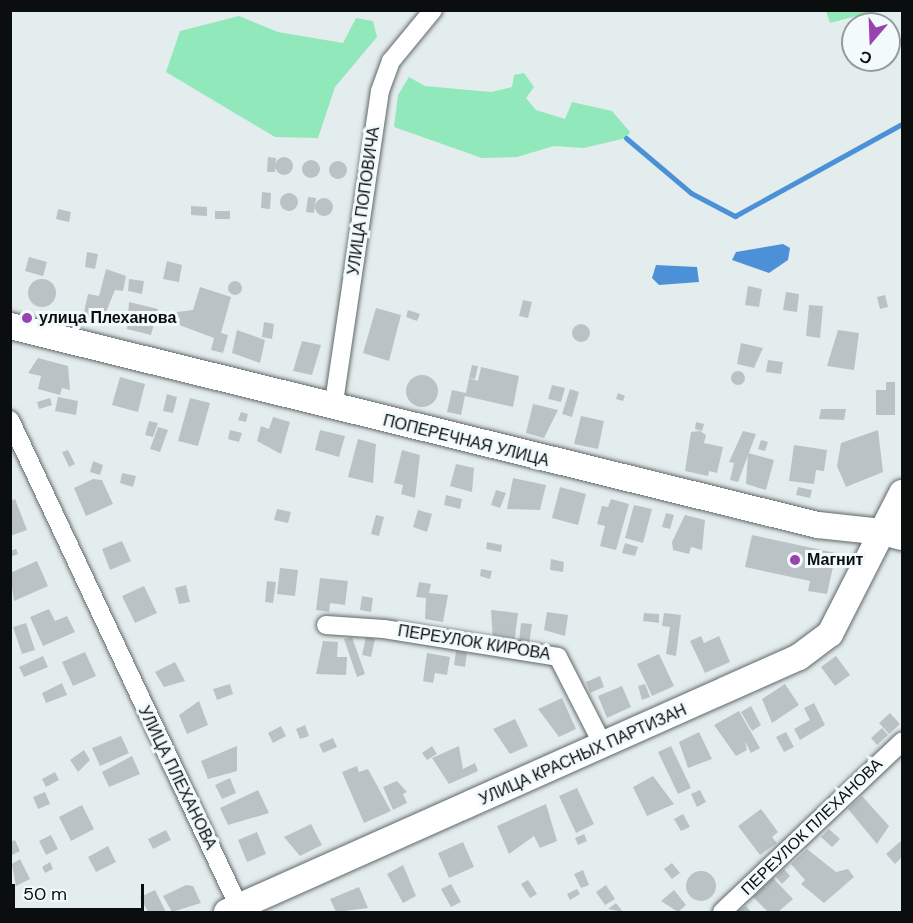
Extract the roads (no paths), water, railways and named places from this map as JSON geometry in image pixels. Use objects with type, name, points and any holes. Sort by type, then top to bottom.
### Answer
[{"type":"main road","name":"ПОПЕРЕЧНАЯ УЛИЦА","points":[[10,326],[333,409],[774,516],[892,535]]},
{"type":"main road","points":[[892,535],[903,493]]},
{"type":"main road","name":"УЛИЦА КРАСНЫХ ПАРТИЗАН","points":[[233,910],[603,745],[814,647],[830,634],[892,535]]},
{"type":"street","name":"УЛИЦА ПОПОВИЧА","points":[[333,409],[380,91],[391,61],[433,10]]},
{"type":"street","name":"УЛИЦА ПЛЕХАНОВА","points":[[10,420],[233,910]]},
{"type":"street","name":"ПЕРЕУЛОК КИРОВА","points":[[326,625],[384,628],[558,657],[603,745]]},
{"type":"street","name":"ПЕРЕУЛОК ПЛЕХАНОВА","points":[[722,912],[903,742]]},
{"type":"water","points":[[783,244],[790,248],[788,260],[769,273],[732,260],[736,252]]},
{"type":"water","points":[[656,265],[697,267],[699,282],[659,285],[652,278]]},
{"type":"waterway","points":[[626,138],[691,193],[735,216],[902,124]]},
{"type":"place","name":"улица Плеханова","points":[[27,318]]},
{"type":"place","name":"Магнит","points":[[795,560]]}]
